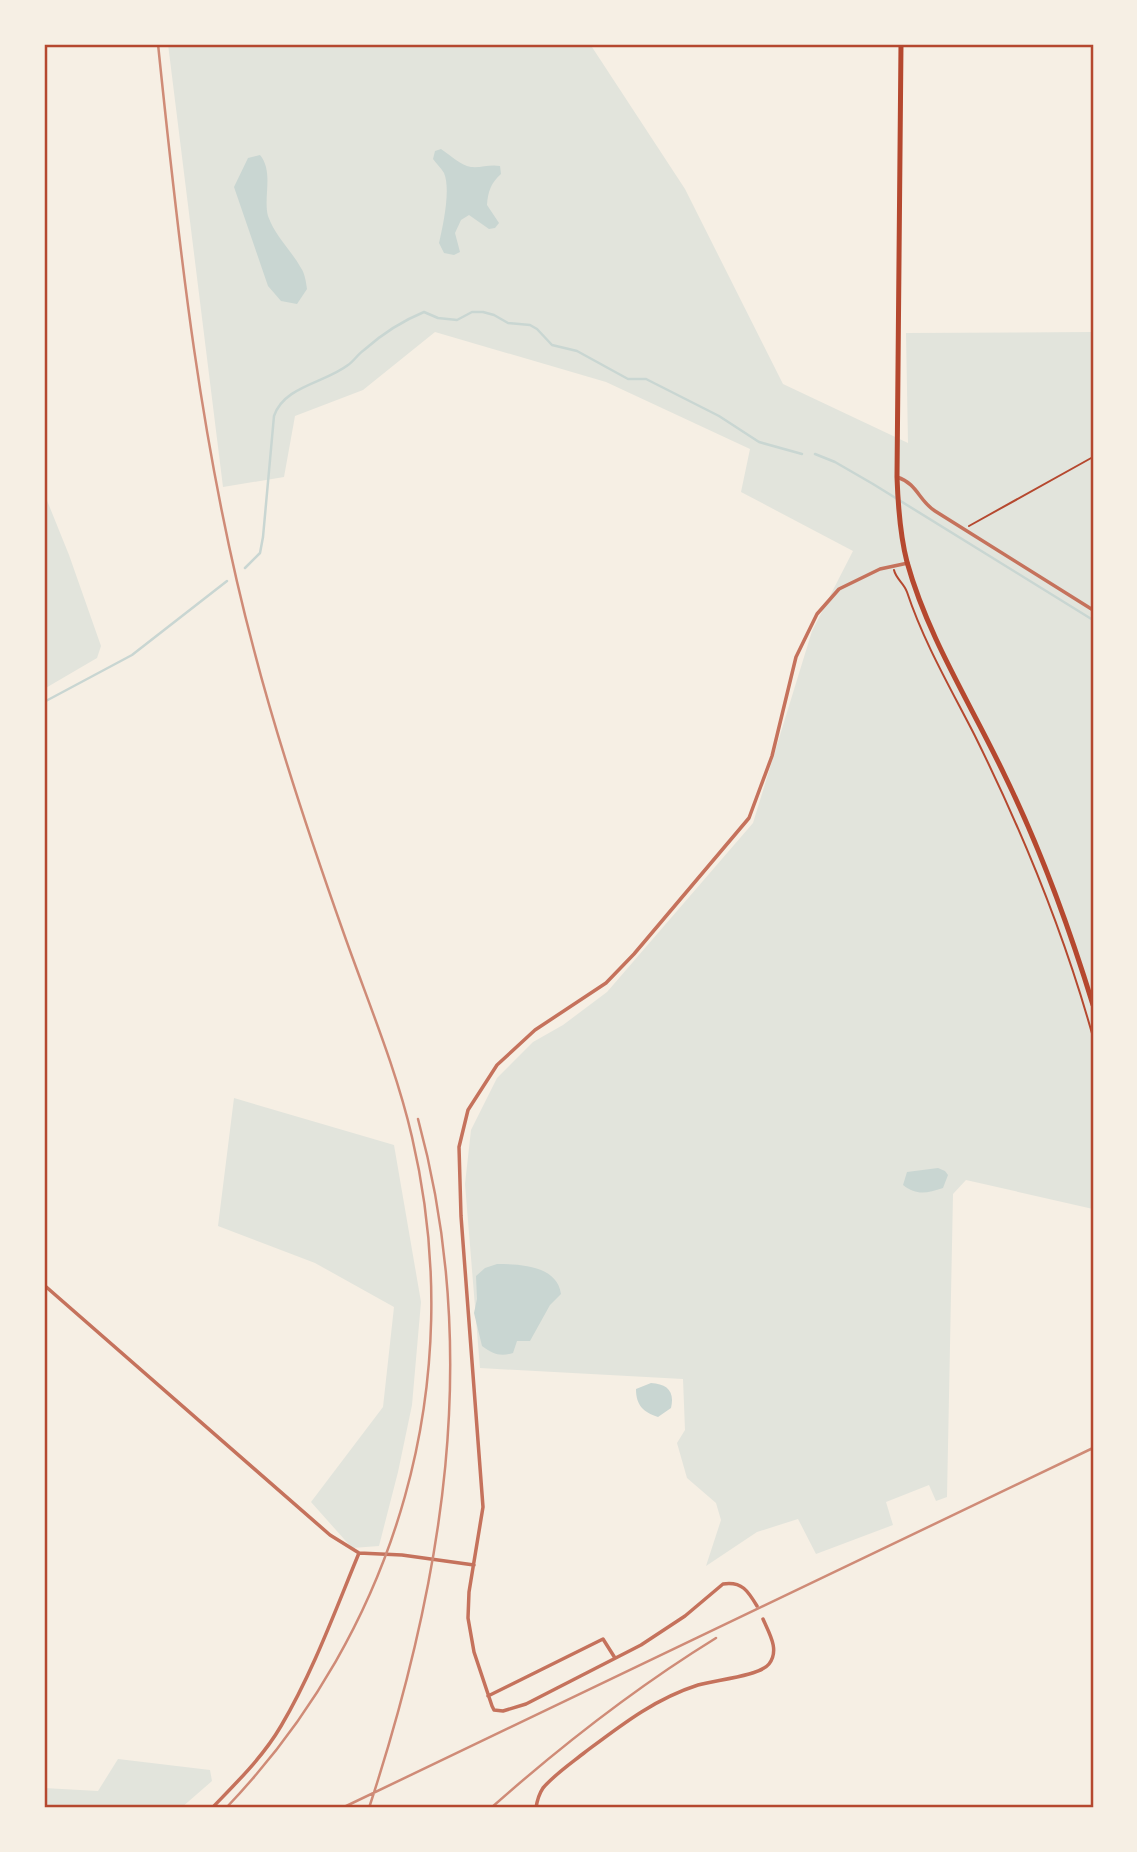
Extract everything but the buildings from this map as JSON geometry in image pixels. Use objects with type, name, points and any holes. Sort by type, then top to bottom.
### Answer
[{"type":"main road","points":[[901,44],[897,481],[899,512],[908,563],[926,616],[1036,845],[1072,936],[1093,1005]]},
{"type":"street","points":[[897,481],[909,482],[929,508],[1093,610]]},
{"type":"street","points":[[757,1606],[744,1587],[723,1584],[667,1630],[526,1704],[508,1710],[494,1710],[474,1652],[468,1618],[483,1507],[459,1147],[468,1110],[496,1065],[535,1030],[606,984],[749,818],[772,756],[796,657],[817,614],[839,589],[880,569],[908,563]]},
{"type":"street","points":[[44,1285],[330,1535],[359,1553],[402,1555],[474,1565]]},
{"type":"street","points":[[212,1808],[260,1756],[281,1727],[359,1553]]},
{"type":"street","points":[[536,1808],[538,1796],[553,1778],[633,1716],[696,1686],[767,1667],[773,1658],[774,1646],[763,1619]]},
{"type":"street","points":[[488,1696],[603,1639],[615,1658]]},
{"type":"path","points":[[964,529],[1093,457]]},
{"type":"path","points":[[894,566],[897,578],[906,589],[922,634],[976,737],[1026,846],[1069,960],[1093,1037]]},
{"type":"shaded area","points":[[168,44],[590,44],[685,189],[783,384],[908,443],[906,333],[1093,332],[1093,1209],[966,1180],[953,1194],[947,1497],[936,1501],[929,1485],[886,1502],[893,1525],[816,1554],[798,1519],[757,1532],[706,1566],[721,1520],[716,1503],[687,1478],[677,1443],[685,1430],[683,1379],[480,1368],[465,1184],[471,1130],[497,1078],[533,1042],[563,1025],[607,992],[753,823],[812,631],[853,551],[741,492],[750,449],[606,382],[435,332],[363,390],[295,416],[284,477],[223,487]]},
{"type":"shaded area","points":[[441,149],[467,166],[500,166],[501,174],[491,188],[487,205],[499,223],[495,228],[489,229],[469,215],[461,220],[455,233],[460,252],[454,255],[444,253],[439,243],[447,188],[444,173],[433,159],[435,151]]},
{"type":"shaded area","points":[[260,155],[266,169],[268,216],[305,278],[307,289],[297,304],[281,301],[268,286],[234,187],[248,158]]},
{"type":"shaded area","points":[[44,493],[101,646],[97,658],[44,689]]},
{"type":"shaded area","points":[[234,1098],[394,1145],[421,1302],[412,1405],[379,1546],[352,1548],[311,1502],[383,1407],[394,1307],[315,1263],[218,1226]]},
{"type":"shaded area","points":[[938,1168],[948,1175],[943,1188],[922,1192],[913,1191],[903,1185],[907,1172]]},
{"type":"shaded area","points":[[497,1264],[526,1266],[545,1272],[558,1284],[561,1294],[550,1305],[530,1341],[517,1341],[513,1353],[504,1355],[493,1353],[482,1346],[474,1313],[477,1299],[476,1276],[485,1268]]},
{"type":"shaded area","points":[[651,1383],[668,1389],[672,1397],[671,1408],[658,1417],[641,1407],[636,1395],[636,1389]]},
{"type":"shaded area","points":[[118,1759],[210,1770],[212,1781],[181,1808],[44,1808],[44,1788],[98,1791]]},
{"type":"waterway","points":[[245,568],[260,553],[274,416],[279,406],[296,391],[348,365],[392,328],[424,312],[438,318],[457,320],[472,312],[483,312],[508,323],[530,325],[552,345],[577,351],[628,379],[646,379],[719,416],[759,442],[802,454]]},
{"type":"waterway","points":[[815,454],[873,484],[1093,620]]},
{"type":"waterway","points":[[44,702],[132,655],[227,581]]},
{"type":"railway","points":[[158,44],[194,349],[236,575],[264,686],[296,793],[390,1060],[412,1137],[427,1229],[431,1319],[424,1409],[405,1496],[375,1581],[336,1662],[286,1737],[226,1808]]},
{"type":"railway","points":[[369,1808],[417,1638],[434,1552],[445,1466],[450,1380],[448,1294],[437,1207],[418,1119]]},
{"type":"railway","points":[[342,1808],[1093,1448]]},
{"type":"railway","points":[[491,1808],[600,1718],[716,1638]]}]
